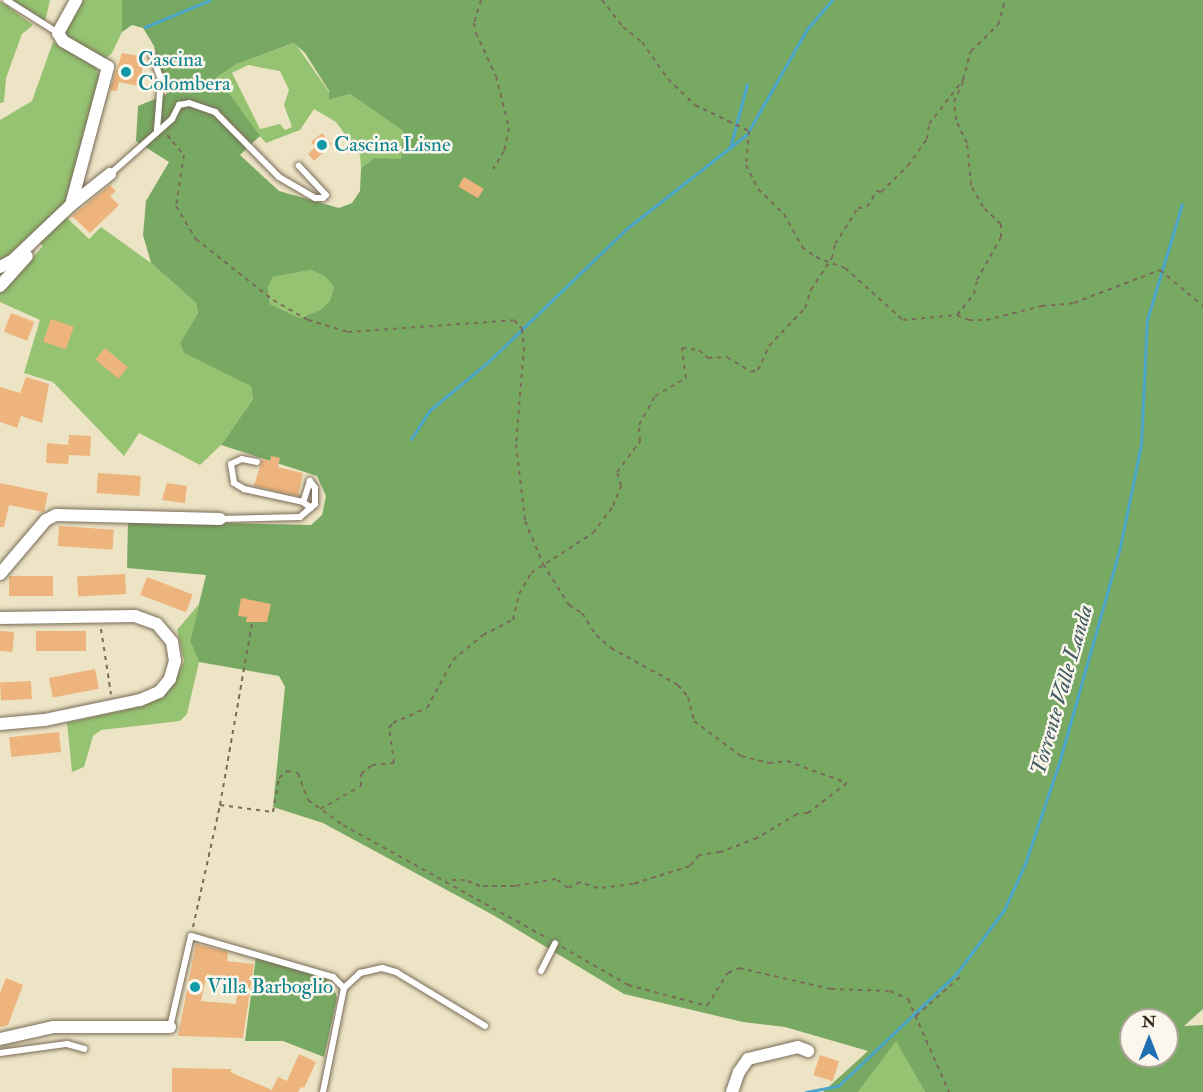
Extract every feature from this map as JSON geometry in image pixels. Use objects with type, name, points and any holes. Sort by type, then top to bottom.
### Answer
[{"type":"street","points":[[71,206],[108,67],[63,40],[58,33],[76,0]]},
{"type":"street","points":[[0,267],[33,242],[71,206],[110,174]]},
{"type":"street","points":[[0,286],[30,252],[33,242]]},
{"type":"street","points":[[0,573],[46,520],[56,515],[220,519]]},
{"type":"street","points":[[0,618],[135,616],[157,624],[172,642],[175,661],[170,679],[159,692],[113,706],[0,724]]},
{"type":"street","points":[[0,1039],[53,1027],[170,1027]]},
{"type":"street","points":[[732,1092],[739,1072],[748,1059],[798,1047],[808,1051]]},
{"type":"lane","points":[[6,0],[58,33]]},
{"type":"lane","points":[[152,55],[160,80],[159,130]]},
{"type":"lane","points":[[110,174],[159,130],[178,105],[201,105],[215,111],[279,177],[315,198],[323,198],[326,195],[299,166]]},
{"type":"lane","points":[[257,462],[242,459],[231,464],[234,483],[256,493],[303,502],[311,508]]},
{"type":"lane","points":[[220,519],[289,520],[300,517],[311,508],[317,497],[310,481],[303,502]]},
{"type":"lane","points":[[170,1027],[191,936],[333,977],[344,988]]},
{"type":"lane","points":[[541,970],[555,942]]},
{"type":"lane","points":[[323,1092],[344,988],[360,973],[382,969],[396,972],[485,1026]]},
{"type":"lane","points":[[0,1053],[67,1044],[84,1049]]},
{"type":"path","points":[[481,0],[474,22],[476,33],[496,76],[509,128],[504,151],[493,169]]},
{"type":"path","points":[[602,0],[623,27],[642,42],[668,80],[695,105],[749,131],[746,165],[758,189],[784,214],[802,247],[844,268],[903,320],[957,315],[969,320],[986,320],[1042,306],[1074,303],[1160,270],[1203,306]]},
{"type":"path","points":[[957,315],[974,294],[977,280],[1001,237],[1001,224],[983,207],[971,185],[972,168],[954,102],[971,51],[998,25],[1005,0]]},
{"type":"path","points":[[320,809],[361,786],[361,774],[372,765],[394,763],[389,728],[399,717],[428,708],[453,660],[483,635],[513,620],[519,594],[531,573],[592,533],[613,506],[621,486],[617,472],[640,441],[639,424],[655,396],[686,378],[681,348],[699,350],[708,358],[727,357],[755,373],[769,346],[805,308],[835,244],[858,208],[867,207],[877,191],[881,192],[908,166],[927,139],[929,124],[963,80]]},
{"type":"path","points":[[159,130],[184,155],[176,206],[196,239],[273,300],[308,320],[348,332],[514,320],[522,330],[524,347],[516,444],[525,521],[543,564],[569,605],[582,613],[596,635],[611,648],[678,685],[688,697],[694,721],[716,740],[741,756],[769,763],[787,761],[838,776],[847,783],[808,813],[797,814],[757,838],[720,852],[699,855],[690,866],[633,884],[598,888],[580,882],[568,888],[556,879],[515,886],[480,886],[465,880],[446,880]]},
{"type":"path","points":[[99,617],[113,706]]},
{"type":"path","points":[[191,936],[220,805],[252,624]]},
{"type":"path","points":[[220,805],[273,812],[279,778],[287,771],[298,773],[308,800],[320,809],[555,942],[594,969],[627,985],[707,1006],[728,973],[739,968],[831,989],[890,991],[908,999],[949,1092]]},
{"type":"path","points":[[916,1016],[961,976]]},
{"type":"green space","points":[[9,0],[50,0],[45,22]]},
{"type":"green space","points":[[79,0],[122,0],[122,32],[112,53],[103,61],[65,39],[63,29]]},
{"type":"green space","points":[[122,0],[1203,0],[1203,1009],[1184,1026],[1203,1025],[1203,1092],[925,1092],[896,1041],[858,1092],[823,1092],[868,1051],[785,1027],[743,1022],[624,994],[493,915],[323,823],[273,807],[285,687],[279,676],[199,662],[190,641],[206,575],[127,568],[128,521],[311,525],[322,515],[326,496],[317,476],[221,445],[253,399],[251,386],[184,353],[180,343],[198,313],[196,303],[151,263],[143,235],[146,201],[169,162],[136,141],[138,106],[167,94],[154,46],[143,28],[132,25],[122,32]],"holes":[[[294,43],[305,53],[329,91],[329,100],[350,94],[403,131],[401,159],[374,158],[361,168],[360,191],[352,203],[339,208],[279,191],[240,155],[260,136],[217,77],[237,64]],[[311,270],[325,276],[334,287],[329,302],[320,310],[300,318],[270,304],[268,288],[273,277]]]},
{"type":"green space","points":[[0,1],[33,25],[22,34],[6,78],[4,102],[0,103]]},
{"type":"green space","points":[[53,42],[96,67],[100,78],[65,207],[0,263],[0,120],[32,101]]},
{"type":"green space","points":[[295,43],[329,92],[329,100],[350,94],[403,131],[401,160],[374,158],[361,168],[360,155],[336,122],[314,109],[300,130],[266,143],[248,123],[217,77],[237,64]],"holes":[[[248,65],[280,71],[289,90],[284,105],[292,127],[285,130],[280,124],[260,129],[232,73]]]},
{"type":"green space","points":[[66,217],[89,239],[101,227],[151,263],[196,303],[198,313],[180,343],[184,353],[251,385],[253,399],[221,445],[200,465],[139,433],[124,456],[53,382],[24,373],[40,320],[0,302],[0,293],[43,246],[38,242]]},
{"type":"green space","points":[[311,270],[326,276],[334,287],[329,302],[320,310],[300,318],[270,304],[268,288],[273,277]]},
{"type":"green space","points":[[199,604],[190,641],[199,662],[187,714],[180,721],[101,730],[93,736],[84,767],[72,772],[67,723],[134,708],[173,686],[184,661],[177,630]]},
{"type":"green space","points":[[256,956],[326,978],[333,985],[337,998],[324,1057],[283,1041],[245,1041]]},
{"type":"green space","points":[[896,1040],[925,1092],[858,1092]]},
{"type":"building","name":"Cascina Colombera","points":[[122,53],[145,57],[139,86],[119,82],[117,91],[110,90]]},
{"type":"building","name":"Cascina Lisne","points":[[322,133],[332,144],[314,161],[308,154],[315,147],[311,142]]},
{"type":"building","points":[[464,177],[484,189],[478,198],[458,186]]},
{"type":"building","points":[[110,185],[116,191],[110,196],[119,205],[90,233],[72,216]]},
{"type":"building","points":[[11,313],[34,322],[27,341],[4,332]]},
{"type":"building","points":[[51,319],[74,327],[66,350],[43,342]]},
{"type":"building","points":[[105,348],[128,367],[118,379],[95,359]]},
{"type":"building","points":[[26,377],[49,384],[42,423],[21,416],[17,428],[0,422],[0,387],[20,393]]},
{"type":"building","points":[[69,435],[91,436],[90,456],[69,455],[68,464],[46,463],[47,443],[68,445]]},
{"type":"building","points":[[271,456],[280,458],[278,467],[303,473],[298,496],[254,486],[262,459],[270,461]]},
{"type":"building","points":[[98,473],[141,476],[140,496],[97,493]]},
{"type":"building","points":[[0,483],[48,493],[44,512],[9,505],[4,527],[0,527]]},
{"type":"building","points":[[167,483],[187,486],[185,503],[162,500]]},
{"type":"building","points":[[59,526],[114,530],[112,550],[58,546]]},
{"type":"building","points":[[125,574],[126,594],[78,596],[77,577]]},
{"type":"building","points":[[9,576],[53,576],[53,596],[9,596]]},
{"type":"building","points":[[147,577],[193,595],[186,612],[140,595]]},
{"type":"building","points":[[241,598],[271,604],[267,622],[246,622],[247,617],[238,616]]},
{"type":"building","points":[[0,631],[14,632],[13,652],[0,651]]},
{"type":"building","points":[[36,631],[86,631],[86,651],[36,651]]},
{"type":"building","points":[[95,669],[99,689],[53,698],[49,678]]},
{"type":"building","points":[[31,681],[32,699],[1,701],[0,683]]},
{"type":"building","points":[[59,732],[61,752],[11,757],[9,737]]},
{"type":"building","name":"Villa Barboglio","points":[[196,944],[228,952],[227,961],[254,964],[243,1038],[178,1036]],"holes":[[[207,974],[238,981],[236,1004],[201,1001]]]},
{"type":"building","points":[[6,978],[23,985],[8,1025],[0,1027],[0,993]]},
{"type":"building","points":[[299,1054],[316,1062],[304,1088],[301,1087],[298,1092],[172,1092],[172,1068],[232,1069],[230,1072],[272,1090],[278,1077],[287,1081]]},
{"type":"building","points":[[820,1055],[839,1061],[833,1081],[814,1075]]},
{"type":"waterway","points":[[145,27],[210,0]]},
{"type":"waterway","points":[[411,439],[430,410],[489,361],[626,229],[747,134],[807,29],[832,0]]},
{"type":"waterway","points":[[730,148],[747,84]]},
{"type":"waterway","name":"Torrente Valle Landa","points":[[806,1092],[838,1086],[956,974],[1004,910],[1025,864],[1059,763],[1120,547],[1141,445],[1147,320],[1182,204]]},
{"type":"place","name":"Cascina Colombera","points":[[126,72]]},
{"type":"place","name":"Cascina Lisne","points":[[322,145]]},
{"type":"place","name":"Villa Barboglio","points":[[195,987]]}]
